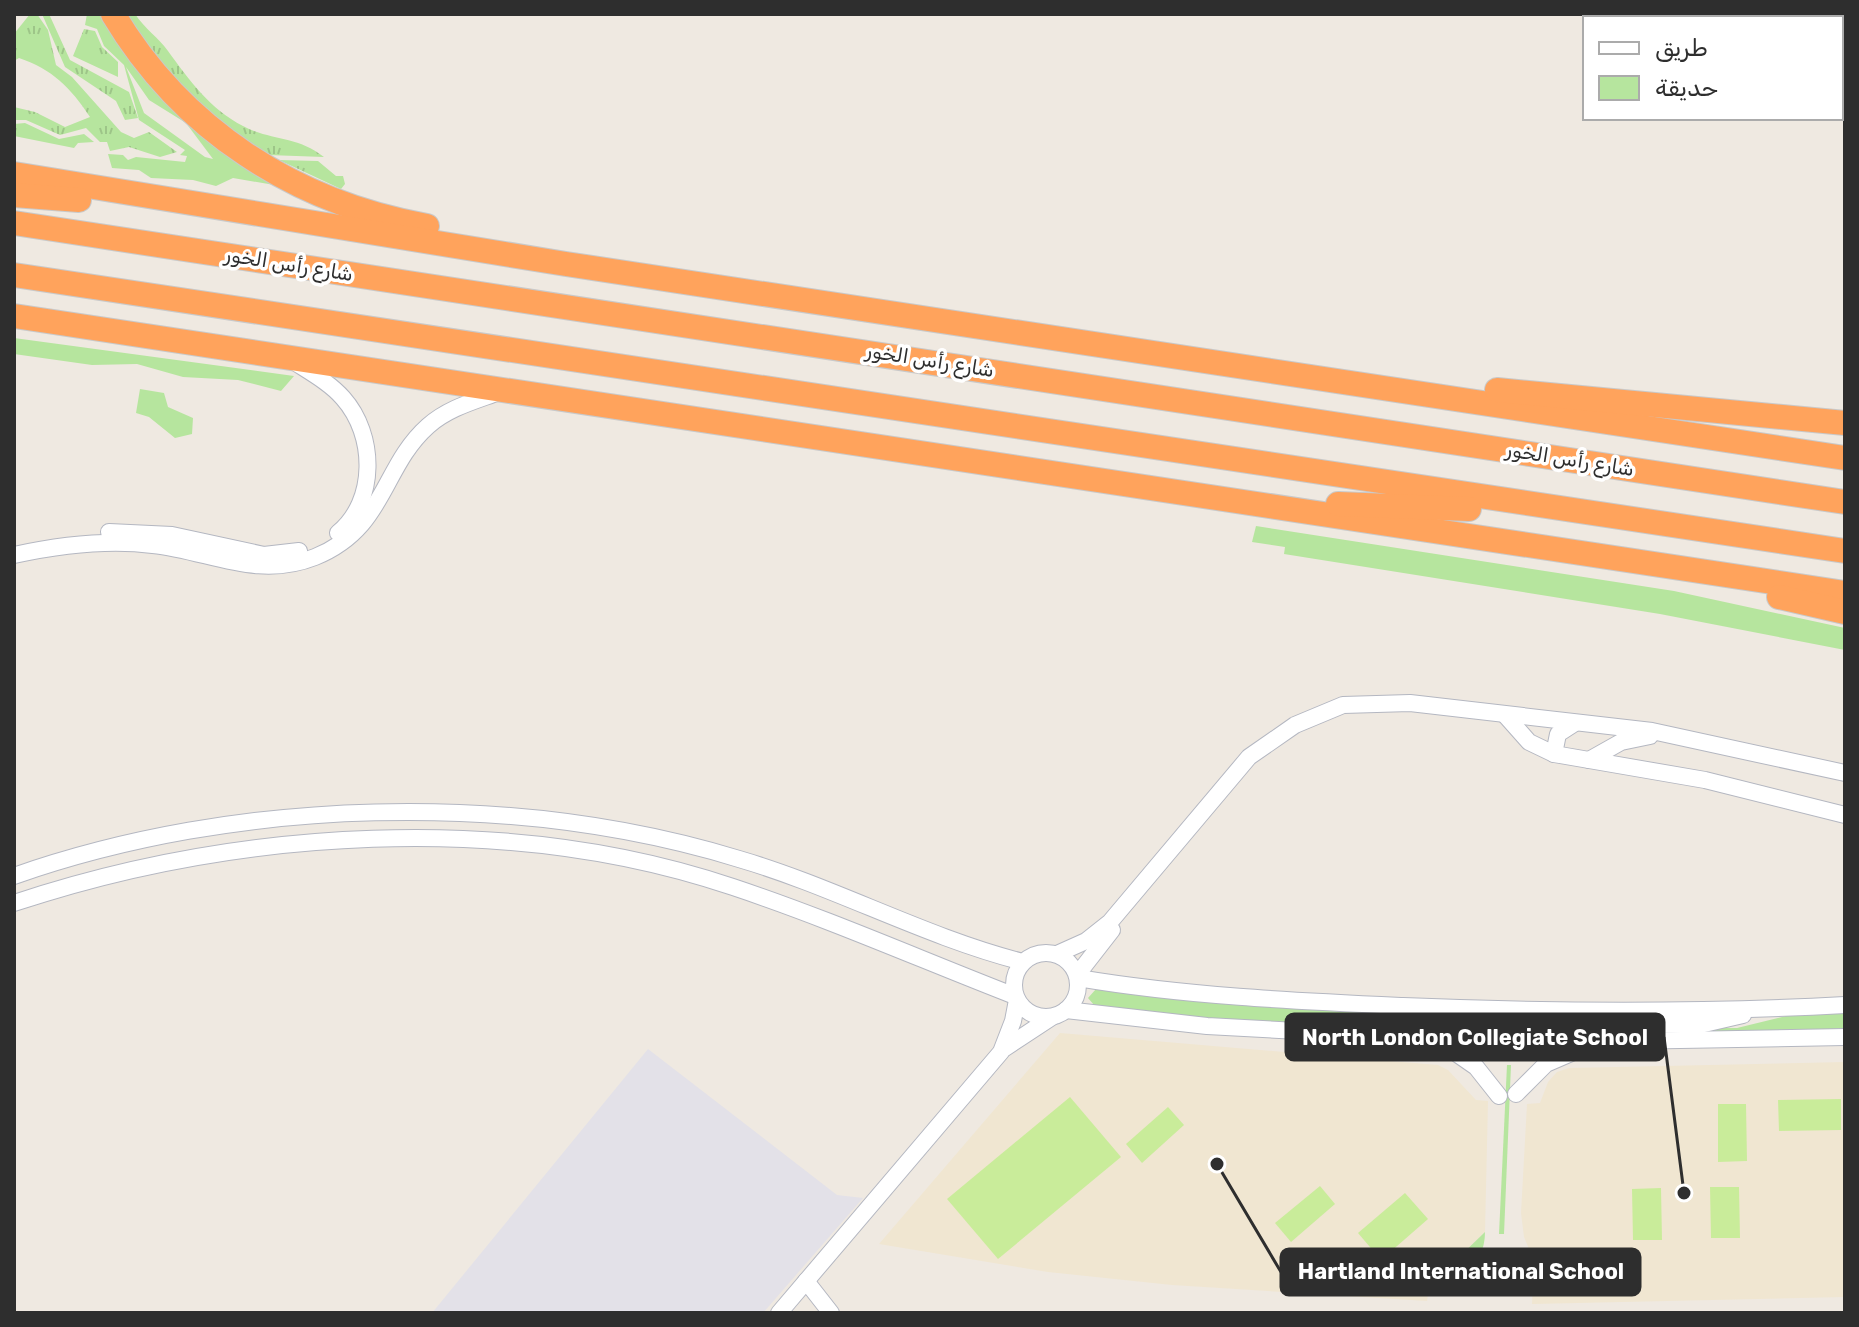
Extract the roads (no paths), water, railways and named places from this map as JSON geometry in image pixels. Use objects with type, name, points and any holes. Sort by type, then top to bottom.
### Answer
[{"type":"highway","points":[[113,14],[161,81],[192,113],[230,144],[283,178],[364,212],[533,244],[566,264]]},
{"type":"highway","points":[[14,174],[566,264],[1845,458]]},
{"type":"highway","points":[[14,195],[178,213],[216,208]]},
{"type":"highway","name":"شارع رأس الخور","points":[[14,223],[1845,502]]},
{"type":"highway","points":[[14,275],[1845,551]]},
{"type":"highway","points":[[14,316],[1845,593]]},
{"type":"highway","points":[[1444,398],[1490,390],[1754,417],[1845,423]]},
{"type":"highway","points":[[1754,417],[1794,428],[1845,435]]},
{"type":"highway","points":[[1216,500],[1582,513]]},
{"type":"highway","points":[[1697,570],[1741,588],[1845,612]]},
{"type":"street","points":[[14,546],[75,534],[134,532],[194,539],[250,553],[277,555],[305,550],[335,535],[355,515],[364,492],[367,465],[363,432],[342,396],[289,358]]},
{"type":"street","points":[[14,555],[75,544],[116,542],[167,547],[250,567],[276,567],[315,556],[351,534],[372,513],[412,445],[429,425],[450,410],[502,391]]},
{"type":"street","points":[[1001,1052],[1010,1032],[1016,998],[1014,978],[1023,962],[1038,953],[1057,954],[1086,941],[1110,922],[1249,757],[1314,715],[1343,705],[1397,702],[1665,734],[1845,773]]},
{"type":"street","points":[[779,1313],[1001,1052],[1060,1013],[1075,999],[1078,976],[1248,773],[1301,730],[1356,704]]},
{"type":"street","points":[[1505,715],[1529,742],[1554,754],[1705,780],[1845,815]]},
{"type":"street","points":[[1554,754],[1558,734],[1575,723]]},
{"type":"street","points":[[1589,760],[1621,742],[1665,734]]},
{"type":"street","points":[[14,876],[115,846],[250,821],[363,813],[500,818],[644,836],[740,859],[976,949],[1023,962]]},
{"type":"street","points":[[14,903],[155,863],[265,846],[370,839],[521,845],[647,865],[733,887],[1016,998],[1033,1014],[1060,1013],[1207,1026],[1435,1039],[1511,1026],[1714,1024],[1751,1010],[1845,1005]]},
{"type":"street","points":[[1057,954],[1071,964],[1078,976]]},
{"type":"street","points":[[1078,976],[1511,1026],[1599,1042],[1845,1037]]},
{"type":"street","points":[[1435,1039],[1476,1067],[1507,1095],[1546,1064],[1599,1042]]},
{"type":"street","points":[[806,1281],[831,1313]]},
{"type":"place","name":"Hartland International School","points":[[1217,1164]]},
{"type":"place","name":"North London Collegiate School","points":[[1684,1193]]}]
